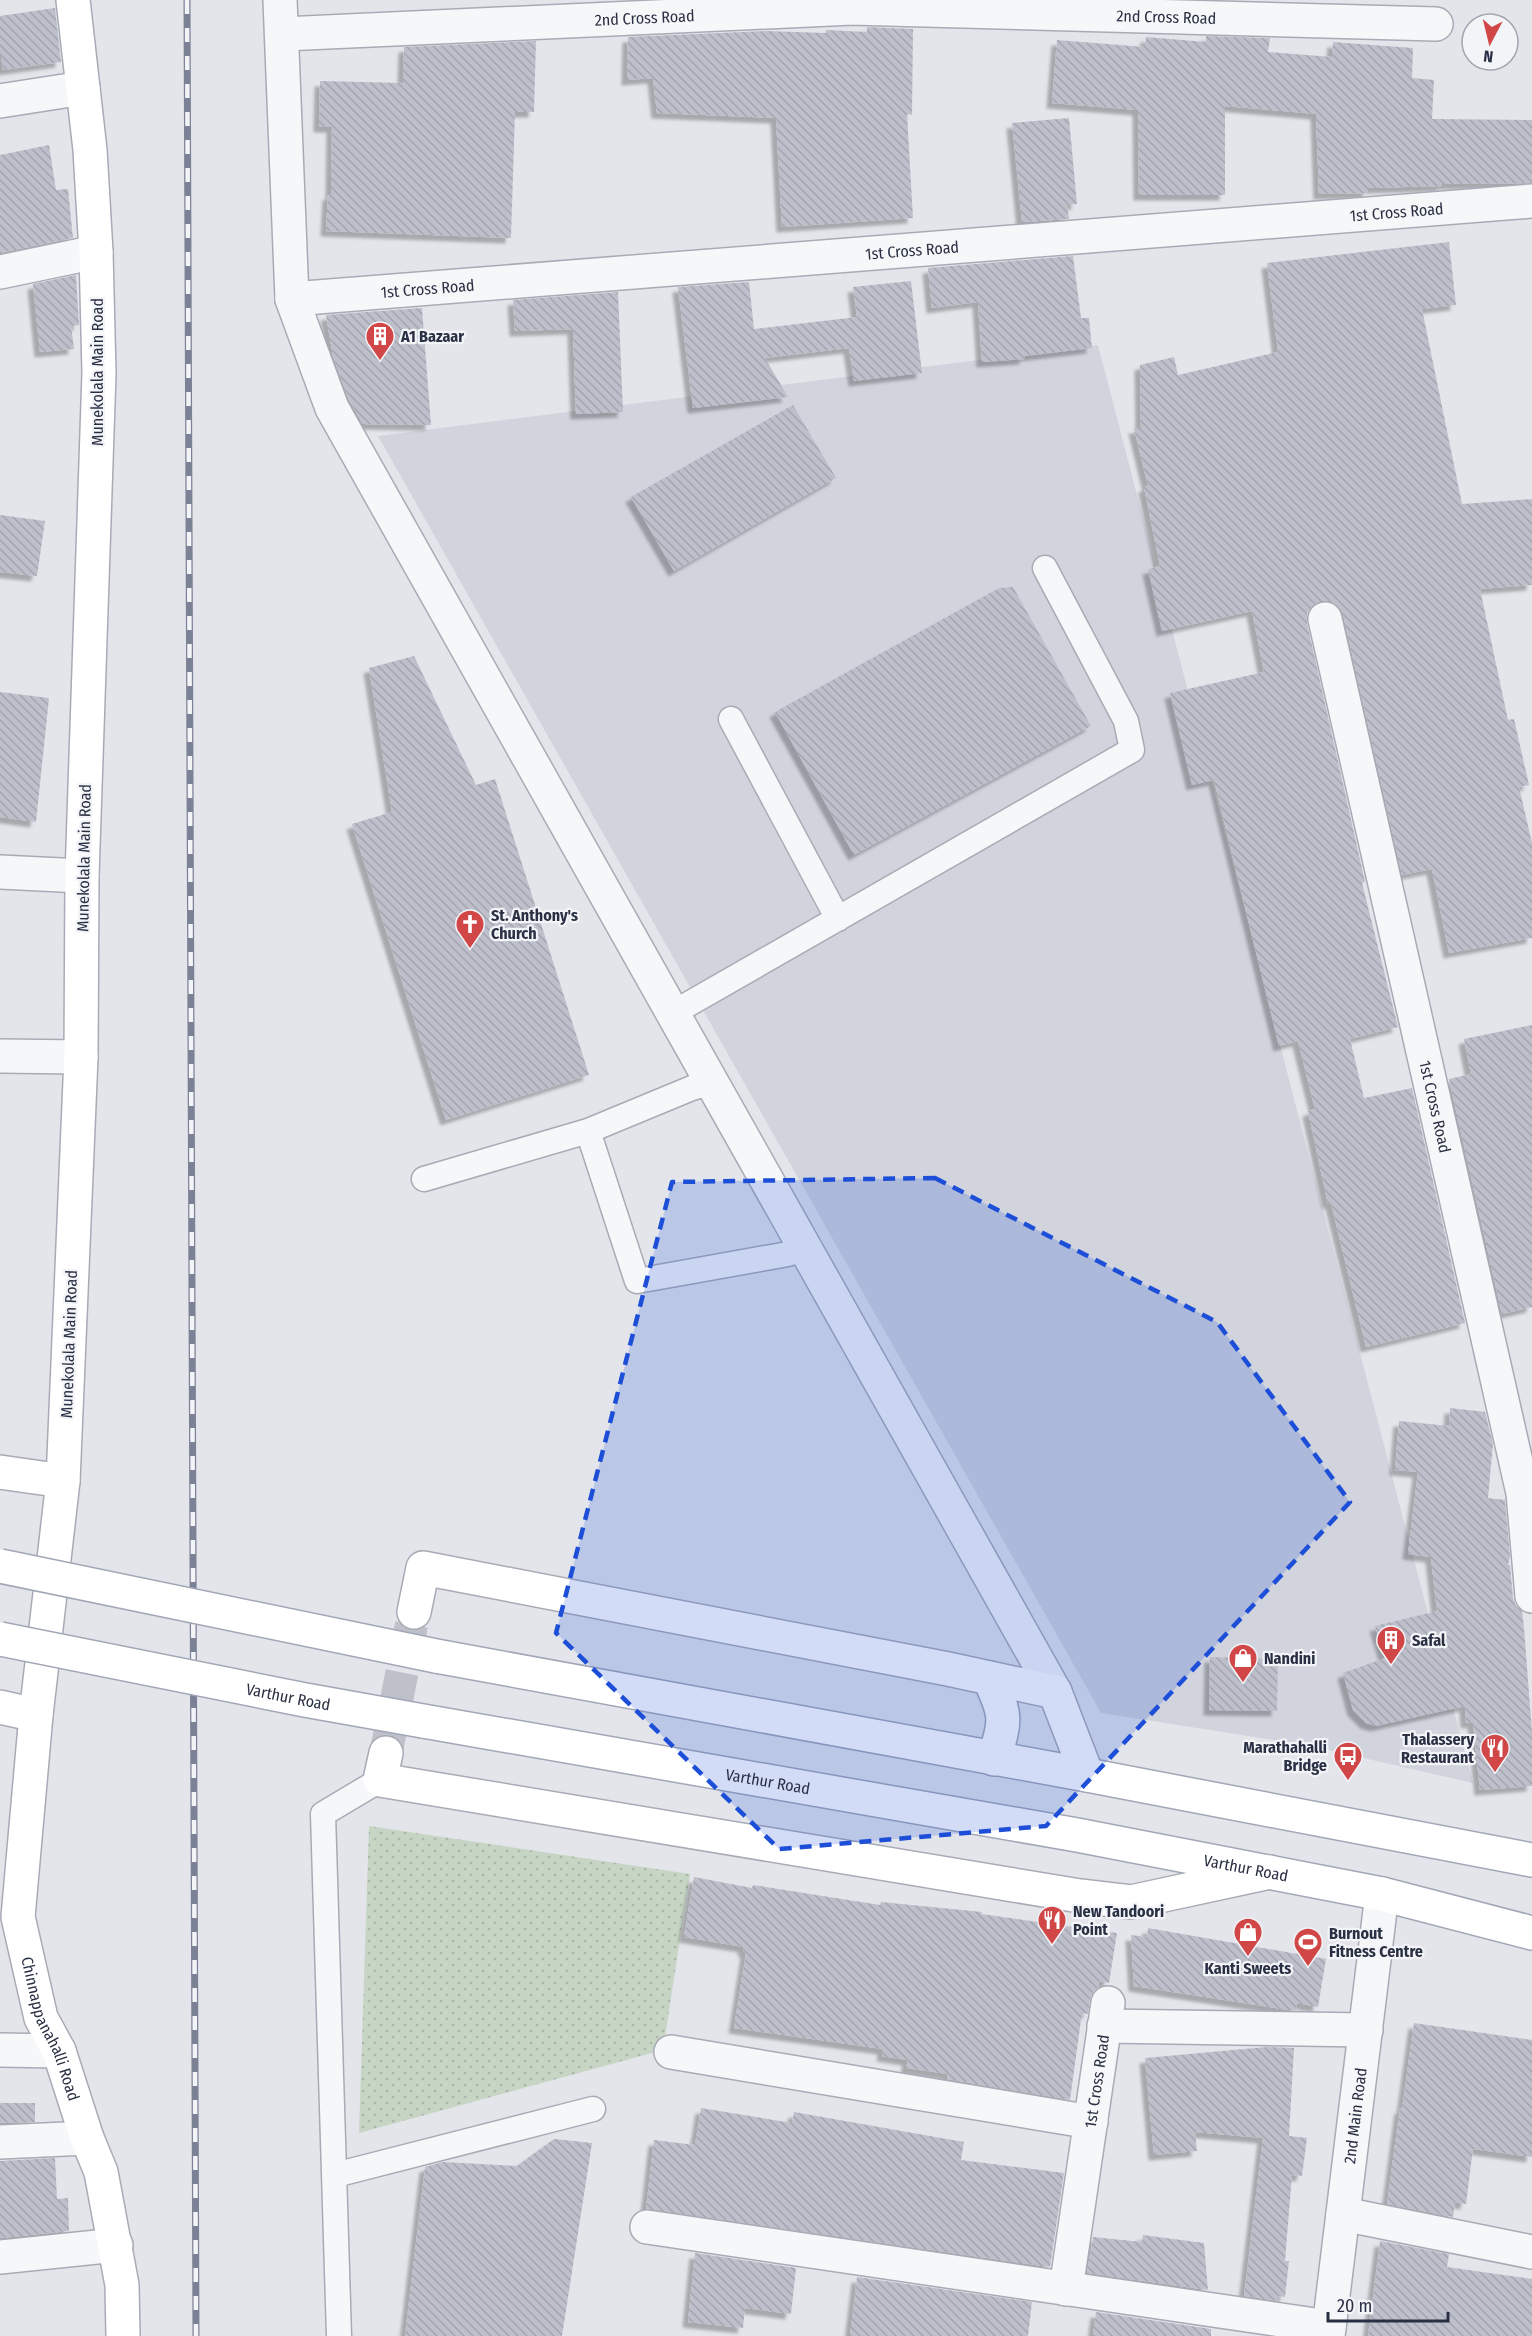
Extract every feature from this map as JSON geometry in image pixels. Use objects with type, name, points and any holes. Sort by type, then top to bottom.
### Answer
[{"type":"street","name":"Munekolala Main Road","points":[[36,1715],[63,1481],[81,1057],[82,876],[99,373],[96,252],[90,150],[73,0]]},
{"type":"street","points":[[280,0],[284,34],[292,299],[332,408],[1055,1692],[1087,1775]]},
{"type":"street","name":"2nd Cross Road","points":[[284,34],[852,8],[1436,24]]},
{"type":"street","points":[[0,101],[83,88]]},
{"type":"street","name":"1st Cross Road","points":[[292,299],[1532,201]]},
{"type":"street","points":[[0,273],[96,252]]},
{"type":"street","name":"1st Cross Road","points":[[1325,619],[1523,1493],[1532,1596]]},
{"type":"street","points":[[0,872],[82,876]]},
{"type":"street","points":[[0,1056],[81,1057]]},
{"type":"street","points":[[0,1473],[63,1481]]},
{"type":"street","points":[[0,1566],[436,1656],[1087,1775],[1532,1860]]},
{"type":"street","points":[[414,1612],[423,1568],[1055,1692]]},
{"type":"street","name":"Varthur Road","points":[[0,1639],[305,1700],[1065,1833],[1270,1872],[1382,1894],[1532,1933]]},
{"type":"street","points":[[988,1678],[1001,1705],[1004,1718],[994,1759]]},
{"type":"street","points":[[0,1707],[36,1715]]},
{"type":"street","name":"Chinnappanahalli Road","points":[[36,1715],[9,1916],[41,2018],[59,2051],[87,2138],[101,2172],[122,2285],[123,2336]]},
{"type":"street","points":[[383,1767],[1068,1894],[1131,1902],[1270,1872]]},
{"type":"street","name":"2nd Main Road","points":[[1329,2331],[1382,1894]]},
{"type":"street","name":"1st Cross Road","points":[[1066,2289],[1106,2015],[1366,2030]]},
{"type":"street","points":[[0,2050],[59,2051]]},
{"type":"street","points":[[671,2052],[1091,2122]]},
{"type":"street","points":[[0,2142],[87,2138]]},
{"type":"street","points":[[1343,2214],[1532,2252]]},
{"type":"street","points":[[647,2227],[1066,2289],[1329,2331]]},
{"type":"street","points":[[0,2256],[116,2245]]},
{"type":"lane","points":[[673,1012],[1132,750],[1126,721],[1045,568]]},
{"type":"lane","points":[[731,719],[838,919]]},
{"type":"lane","points":[[424,1179],[588,1131],[712,1082]]},
{"type":"lane","points":[[588,1131],[637,1281],[788,1254],[805,1248]]},
{"type":"lane","points":[[339,2336],[323,1814],[383,1767]]},
{"type":"lane","points":[[334,2175],[593,2109]]},
{"type":"highlighted area","points":[[935,1178],[1217,1322],[1350,1502],[1046,1826],[779,1849],[556,1633],[672,1182]]},
{"type":"shaded area","points":[[1098,345],[1473,1783],[1311,1746],[1101,1713],[378,436]]},
{"type":"green space","points":[[369,1826],[690,1874],[663,2050],[359,2133]]},
{"type":"building","points":[[55,8],[61,62],[3,70],[0,16]]},
{"type":"building","points":[[867,27],[913,29],[912,115],[907,114],[913,218],[782,227],[776,118],[657,113],[653,78],[627,80],[628,37],[766,31],[867,32]]},
{"type":"building","points":[[1206,36],[1270,38],[1268,52],[1332,57],[1333,42],[1413,48],[1412,78],[1434,80],[1432,119],[1532,120],[1532,183],[1442,184],[1442,186],[1368,188],[1368,193],[1319,194],[1316,114],[1225,106],[1225,195],[1139,195],[1138,110],[1052,103],[1057,40],[1145,47],[1146,37],[1206,42]]},
{"type":"building","points":[[536,41],[534,112],[515,112],[511,238],[326,231],[328,194],[331,195],[332,127],[319,127],[320,81],[403,83],[404,47]]},
{"type":"building","points":[[1069,118],[1077,204],[1067,205],[1069,219],[1022,222],[1012,123]]},
{"type":"building","points":[[49,145],[56,190],[68,189],[73,238],[0,253],[0,155]]},
{"type":"building","points":[[1449,242],[1456,305],[1422,309],[1462,504],[1532,499],[1532,585],[1480,589],[1508,720],[1514,719],[1529,785],[1519,787],[1532,843],[1532,938],[1449,953],[1432,869],[1402,875],[1343,614],[1338,606],[1330,601],[1320,601],[1313,605],[1307,613],[1307,623],[1365,882],[1362,883],[1398,1027],[1350,1039],[1364,1098],[1412,1088],[1465,1323],[1366,1347],[1331,1203],[1328,1204],[1308,1111],[1315,1109],[1298,1041],[1279,1046],[1214,780],[1192,785],[1170,693],[1264,672],[1252,611],[1162,631],[1148,569],[1160,566],[1144,487],[1148,486],[1134,428],[1141,428],[1140,365],[1174,357],[1178,375],[1278,352],[1267,263]]},
{"type":"building","points":[[1073,256],[1081,318],[1089,318],[1092,348],[1025,356],[1025,359],[982,362],[978,302],[932,308],[928,268]]},
{"type":"building","points":[[76,275],[79,325],[71,326],[74,349],[40,352],[33,284]]},
{"type":"building","points":[[911,281],[922,373],[854,381],[849,348],[765,358],[788,397],[693,408],[678,287],[749,282],[754,329],[857,317],[853,287]]},
{"type":"building","points":[[618,292],[623,412],[576,414],[573,329],[515,331],[513,300]]},
{"type":"building","name":"A1 Bazaar","points":[[422,308],[431,425],[363,424],[349,400],[333,356],[326,315]]},
{"type":"building","points":[[793,405],[836,478],[674,571],[631,497]]},
{"type":"building","points":[[0,515],[45,521],[37,576],[0,572]]},
{"type":"building","points":[[1013,587],[1091,726],[854,855],[775,712],[999,588]]},
{"type":"building","name":"St. Anthony's Church","points":[[414,656],[476,785],[495,779],[589,1075],[446,1120],[352,824],[392,812],[369,668]]},
{"type":"building","points":[[0,692],[49,698],[36,822],[0,817]]},
{"type":"building","points":[[1532,1025],[1532,1307],[1502,1314],[1449,1079],[1471,1074],[1464,1039]]},
{"type":"building","points":[[1450,1408],[1485,1412],[1493,1444],[1488,1498],[1505,1500],[1510,1556],[1508,1565],[1510,1565],[1513,1598],[1516,1606],[1522,1611],[1532,1732],[1532,1786],[1480,1790],[1473,1722],[1466,1723],[1465,1706],[1376,1726],[1366,1723],[1353,1710],[1343,1673],[1385,1658],[1375,1626],[1437,1611],[1431,1557],[1408,1554],[1418,1472],[1395,1470],[1399,1421],[1449,1426]]},
{"type":"building","name":"Nandini","points":[[1210,1657],[1278,1659],[1277,1711],[1209,1710]]},
{"type":"building","points":[[694,1877],[752,1888],[753,1885],[880,1905],[881,1902],[982,1912],[981,1914],[1117,1933],[1109,1983],[1099,1981],[1090,2000],[1088,2014],[1082,2013],[1070,2100],[947,2079],[948,2074],[906,2068],[908,2060],[882,2056],[883,2049],[734,2028],[746,1952],[743,1951],[744,1947],[684,1937]]},
{"type":"building","points":[[1148,1928],[1326,1959],[1318,2007],[1297,2003],[1296,2010],[1289,2010],[1134,1986],[1131,1935],[1147,1937]]},
{"type":"building","points":[[1414,2023],[1532,2040],[1532,2157],[1473,2149],[1466,2204],[1455,2202],[1453,2217],[1387,2204]]},
{"type":"building","points":[[1267,2047],[1294,2048],[1289,2136],[1307,2138],[1302,2176],[1292,2175],[1285,2261],[1289,2261],[1285,2297],[1278,2296],[1278,2301],[1244,2296],[1263,2138],[1195,2132],[1197,2151],[1154,2155],[1145,2058]]},
{"type":"building","points":[[0,2103],[35,2103],[35,2122],[0,2123]]},
{"type":"building","points":[[701,2108],[792,2123],[794,2112],[964,2142],[961,2160],[1064,2173],[1050,2267],[646,2209],[654,2140],[695,2145]]},
{"type":"building","points":[[554,2139],[592,2143],[562,2336],[405,2336],[425,2167],[443,2162],[517,2166]]},
{"type":"building","points":[[55,2158],[57,2199],[68,2198],[69,2231],[0,2238],[0,2161]]},
{"type":"building","points":[[1143,2235],[1204,2243],[1208,2290],[1087,2273],[1093,2237],[1142,2242]]},
{"type":"building","points":[[1380,2241],[1449,2254],[1447,2267],[1532,2279],[1532,2336],[1368,2336]]},
{"type":"building","points":[[695,2253],[796,2268],[791,2314],[745,2308],[743,2328],[688,2322]]},
{"type":"building","points":[[857,2277],[1032,2302],[1028,2336],[850,2336]]},
{"type":"building","points":[[1096,2312],[1211,2329],[1211,2336],[1093,2336]]},
{"type":"tunnel","points":[[386,1753],[414,1612]]},
{"type":"railway","points":[[187,0],[196,2336]]},
{"type":"place","name":"A1 Bazaar","points":[[380,362]]},
{"type":"place","name":"St. Anthony's Church","points":[[470,950]]},
{"type":"place","name":"Safal","points":[[1391,1666]]},
{"type":"place","name":"Nandini","points":[[1243,1684]]},
{"type":"place","name":"Thalassery Restaurant","points":[[1495,1774]]},
{"type":"place","name":"Marathahalli Bridge","points":[[1348,1782]]},
{"type":"place","name":"New Tandoori Point","points":[[1052,1946]]},
{"type":"place","name":"Kanti Sweets","points":[[1248,1958]]},
{"type":"place","name":"Burnout Fitness Centre","points":[[1308,1968]]}]
